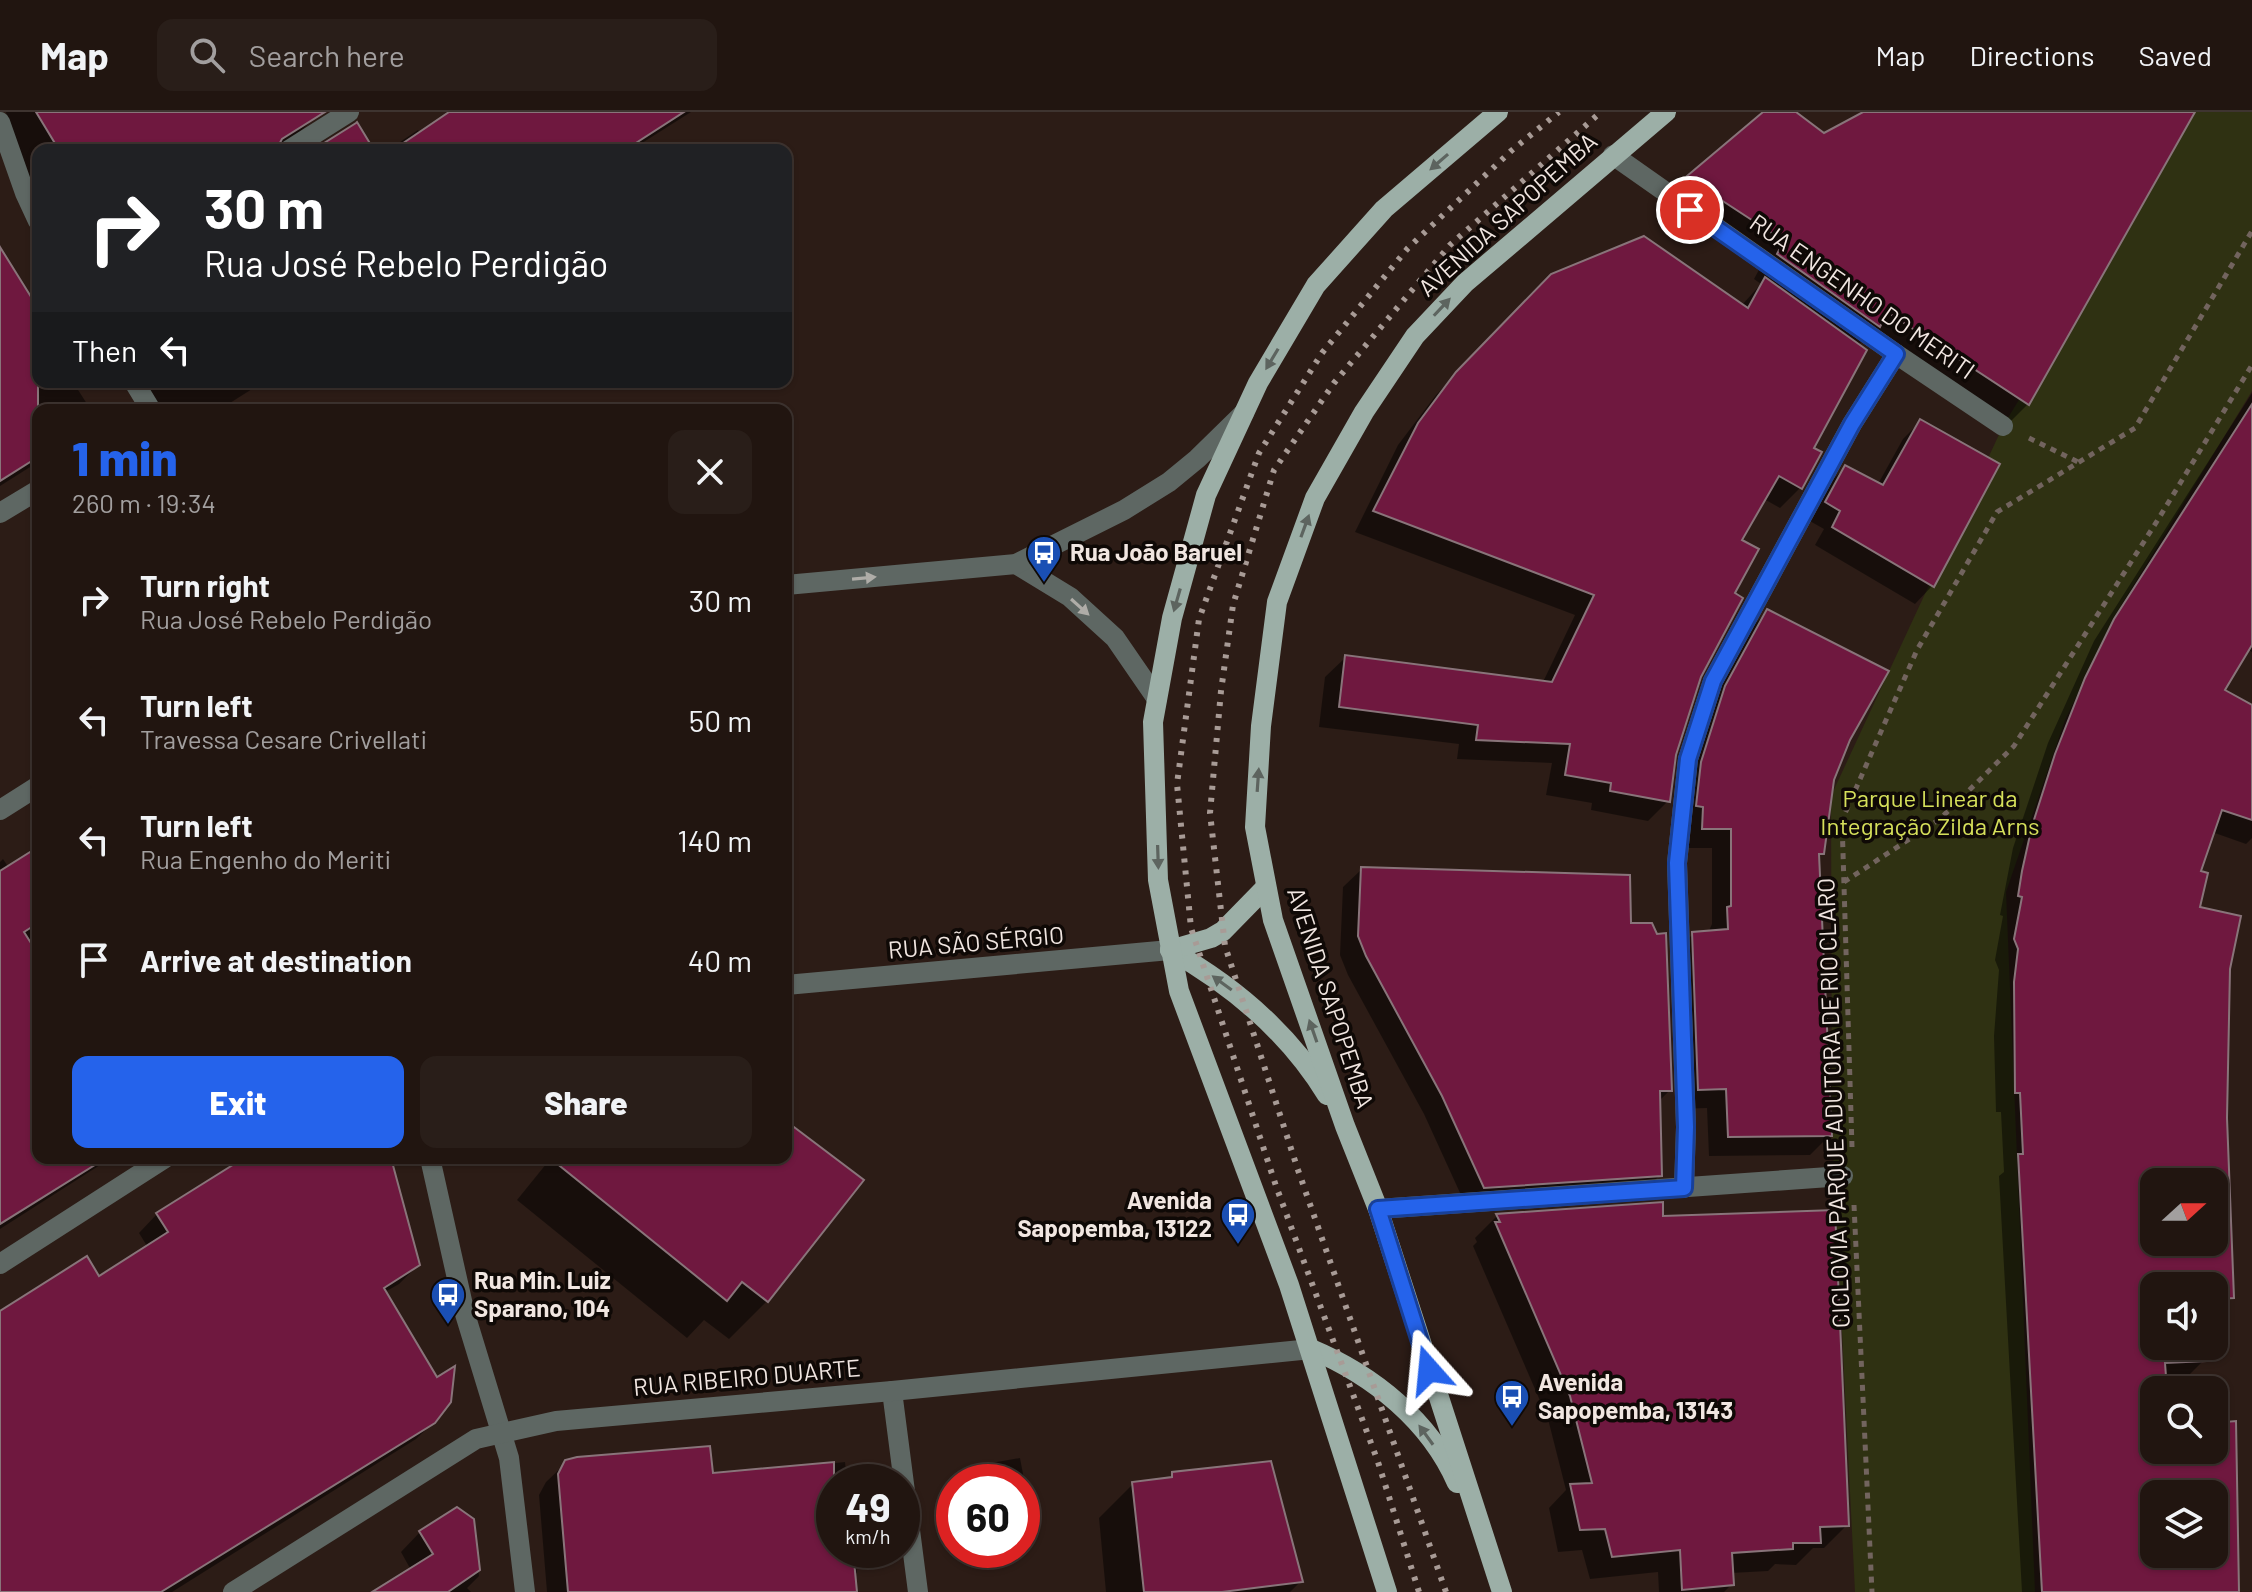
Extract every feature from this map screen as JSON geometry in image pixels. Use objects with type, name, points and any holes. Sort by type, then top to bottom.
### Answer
[{"type":"main road","points":[[1387,1592],[1311,1349],[1221,1097],[1179,991],[1158,880],[1153,722],[1172,618],[1206,495],[1258,383],[1316,285],[1384,209],[1498,112]]},
{"type":"main road","name":"AVENIDA SAPOPEMBA","points":[[1500,1586],[1378,1209],[1345,1126],[1273,920],[1255,827],[1261,726],[1277,602],[1315,498],[1364,412],[1415,336],[1465,283],[1666,112]]},
{"type":"main road","points":[[1170,950],[1211,938],[1223,931],[1266,887]]},
{"type":"main road","points":[[1170,950],[1230,989],[1282,1035],[1317,1078],[1345,1126]]},
{"type":"main road","points":[[1311,1349],[1335,1359],[1379,1387],[1421,1427],[1454,1475],[1500,1586]]},
{"type":"street","points":[[298,144],[349,112]]},
{"type":"street","points":[[0,122],[32,208]]},
{"type":"street","name":"RUA ENGENHO DO MERITI","points":[[1613,155],[2003,426]]},
{"type":"street","points":[[1684,1188],[1686,1127],[1677,863],[1688,759],[1713,681],[1852,424],[1896,354]]},
{"type":"street","points":[[792,584],[1016,564],[1124,510],[1169,482],[1244,413]]},
{"type":"street","points":[[0,513],[32,494]]},
{"type":"street","points":[[1016,564],[1070,597],[1115,638],[1157,699]]},
{"type":"street","points":[[0,810],[32,790]]},
{"type":"street","name":"RUA SÃO SÉRGIO","points":[[792,984],[1170,950]]},
{"type":"street","points":[[0,1264],[156,1164]]},
{"type":"street","points":[[431,1164],[465,1314],[509,1458],[525,1592]]},
{"type":"street","points":[[1378,1209],[1843,1176]]},
{"type":"street","name":"RUA RIBEIRO DUARTE","points":[[233,1592],[476,1439],[501,1433],[556,1421],[1311,1349]]},
{"type":"street","points":[[892,1391],[918,1592]]},
{"type":"path","name":"CICLOVIA PARQUE ADUTORA DE RIO CLARO","points":[[1852,1152],[1842,820],[1917,650],[1997,512],[2135,428],[2252,231]]},
{"type":"path","points":[[1844,882],[1940,819],[2014,746],[2252,365]]},
{"type":"path","points":[[2003,426],[2079,462]]},
{"type":"path","name":"CICLOVIA PARQUE ADUTORA DE RIO CLARO","points":[[1854,1200],[1872,1592]]},
{"type":"green space","name":"Parque Linear da Integração Zilda Arns","points":[[2195,112],[2252,112],[2252,391],[2122,604],[2065,720],[2006,892],[2035,1592],[1855,1592],[1832,1131],[1831,796],[2003,426]]},
{"type":"building","points":[[36,112],[325,112],[282,139],[279,144],[55,144]]},
{"type":"building","points":[[449,112],[684,112],[634,144],[402,144]]},
{"type":"building","points":[[1763,112],[1796,112],[1824,133],[1863,112],[2195,112],[2029,405],[1887,312],[1880,327],[1777,254],[1784,241],[1715,196],[1713,198],[1687,176]]},
{"type":"building","points":[[356,123],[370,144],[323,144]]},
{"type":"building","points":[[1644,236],[1748,308],[1765,277],[1867,350],[1814,448],[1822,452],[1802,489],[1779,476],[1742,540],[1759,549],[1735,593],[1743,598],[1701,677],[1676,755],[1670,802],[1610,791],[1611,783],[1565,775],[1570,744],[1476,740],[1478,725],[1339,707],[1345,655],[1552,682],[1594,595],[1373,511],[1418,423],[1456,372],[1551,274]]},
{"type":"building","points":[[0,247],[32,298],[32,388],[38,388],[38,404],[32,404],[32,461],[0,481]]},
{"type":"building","points":[[2252,404],[2252,645],[2225,690],[2252,705],[2252,820],[2222,810],[2201,871],[2208,873],[2200,907],[2241,916],[2230,969],[2227,1118],[2234,1298],[2228,1298],[2228,1272],[2140,1272],[2140,1360],[2206,1361],[2165,1363],[2166,1376],[2140,1376],[2140,1464],[2228,1464],[2228,1422],[2236,1421],[2239,1592],[2042,1592],[2018,1154],[2023,1154],[2020,1093],[2015,1093],[2014,982],[2018,949],[2014,939],[2022,897],[2018,896],[2032,826],[2055,754],[2085,678],[2114,619]]},
{"type":"building","points":[[1920,419],[2000,464],[1934,587],[1832,527],[1840,511],[1825,502],[1845,465],[1883,485]]},
{"type":"building","points":[[1767,609],[1889,671],[1850,740],[1834,780],[1824,854],[1819,854],[1832,1136],[1728,1137],[1726,1089],[1698,1090],[1692,932],[1728,929],[1727,907],[1731,906],[1731,829],[1702,829],[1703,807],[1696,806],[1701,762],[1725,686]]},
{"type":"building","points":[[32,851],[32,927],[24,932],[32,945],[32,1164],[96,1164],[0,1224],[0,871]]},
{"type":"building","points":[[1361,867],[1630,875],[1631,923],[1652,923],[1657,934],[1666,933],[1672,1091],[1660,1091],[1662,1176],[1484,1188],[1442,1096],[1358,936]]},
{"type":"building","points":[[792,1126],[864,1180],[768,1302],[742,1282],[727,1301],[557,1164],[792,1164]]},
{"type":"building","points":[[234,1164],[393,1164],[420,1265],[384,1288],[437,1377],[455,1366],[451,1402],[435,1423],[161,1592],[0,1592],[0,1311],[87,1256],[99,1276],[168,1232],[156,1213]]},
{"type":"building","points":[[1663,1202],[1663,1216],[1835,1210],[1849,1526],[1820,1527],[1821,1543],[1793,1543],[1793,1549],[1732,1553],[1734,1585],[1682,1590],[1680,1550],[1612,1557],[1605,1529],[1580,1530],[1570,1484],[1592,1483],[1570,1396],[1495,1222],[1500,1222],[1496,1214]]},
{"type":"building","points":[[710,1446],[713,1473],[834,1462],[816,1464],[816,1568],[855,1568],[857,1592],[568,1592],[558,1474],[565,1460]]},
{"type":"building","points":[[1271,1461],[1303,1582],[1222,1592],[1144,1592],[1132,1482],[1172,1477],[1172,1472]]},
{"type":"building","points":[[457,1507],[474,1519],[480,1570],[448,1592],[372,1592],[433,1554],[419,1531]]},
{"type":"railway","points":[[1419,1592],[1378,1462],[1276,1186],[1191,928],[1177,784],[1199,619],[1259,453],[1322,353],[1408,248],[1511,151],[1559,112]]},
{"type":"railway","points":[[1446,1592],[1298,1170],[1225,946],[1210,813],[1221,691],[1233,605],[1274,470],[1334,383],[1450,245],[1601,112]]},
{"type":"place","name":"Rua João Baruel","points":[[1044,584]]},
{"type":"place","name":"Avenida Sapopemba, 13122","points":[[1238,1246]]},
{"type":"place","name":"Rua Min. Luiz Sparano, 104","points":[[448,1326]]},
{"type":"place","name":"Avenida Sapopemba, 13143","points":[[1512,1428]]},
{"type":"route","points":[[1429,1370],[1378,1209],[1684,1188],[1686,1127],[1677,863],[1688,759],[1713,681],[1852,424],[1896,354],[1690,210]]}]
